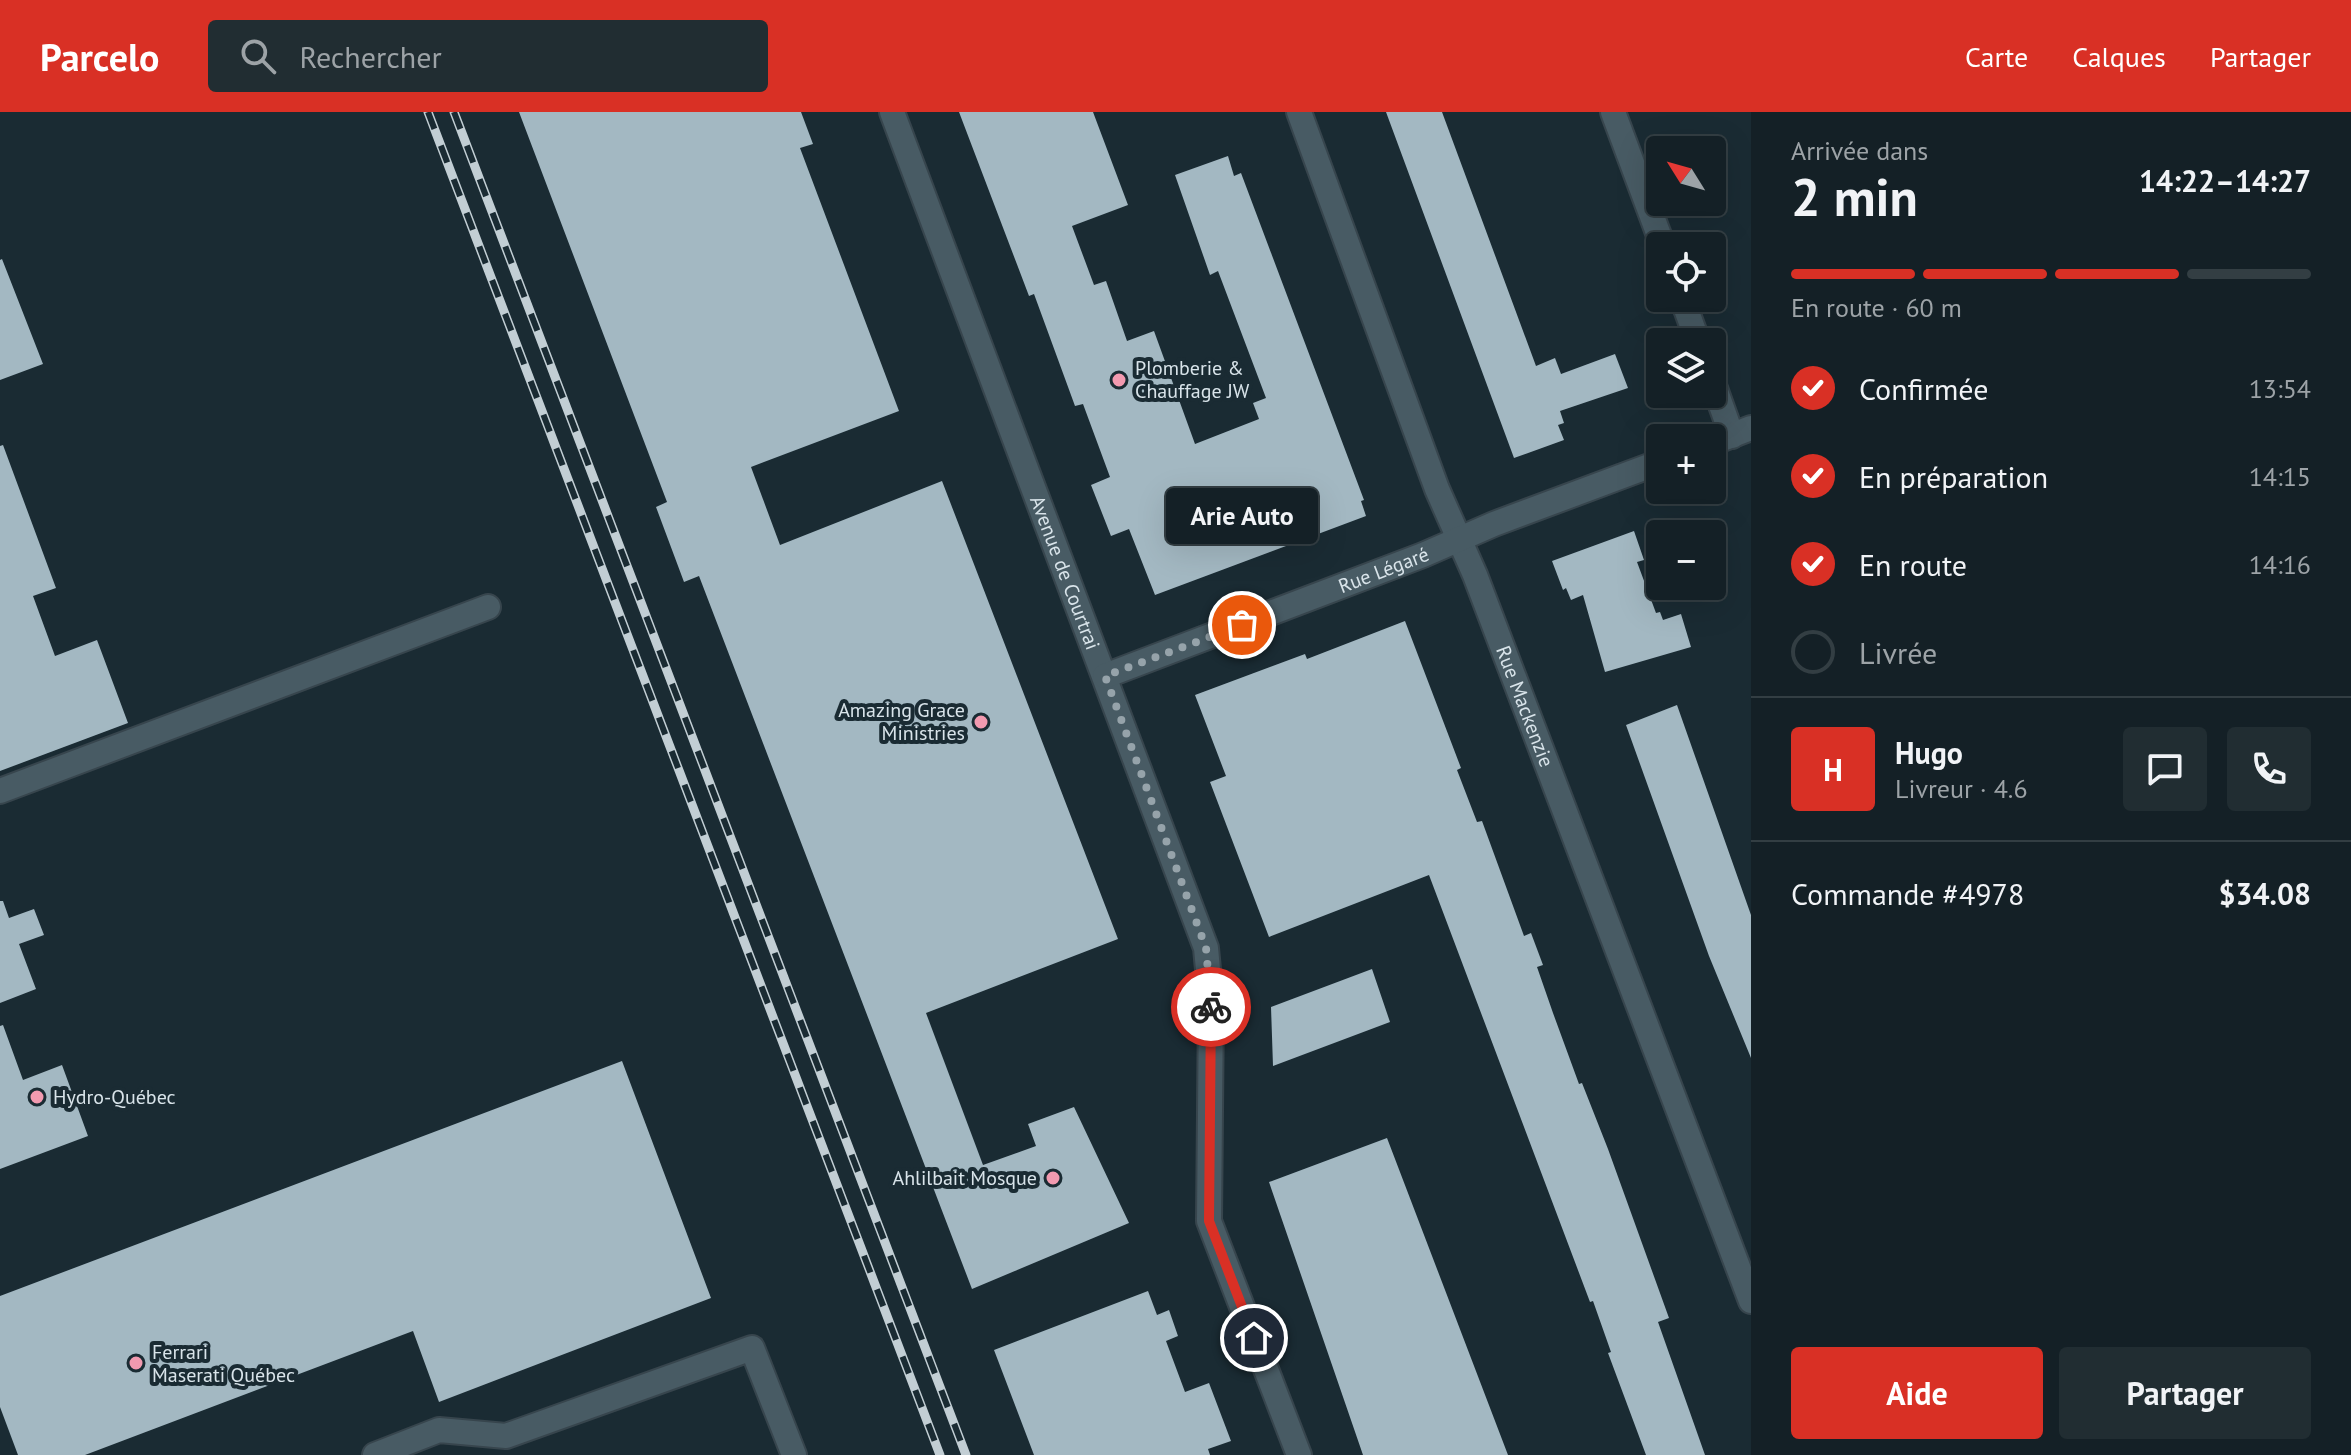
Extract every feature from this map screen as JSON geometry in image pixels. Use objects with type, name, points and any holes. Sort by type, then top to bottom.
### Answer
[{"type":"street","name":"Avenue de Courtrai","points":[[892,112],[1206,948],[1211,1002],[1209,1221],[1299,1455]]},
{"type":"street","name":"Rue Mackenzie","points":[[1299,112],[1437,489],[1460,539],[1751,1301]]},
{"type":"street","points":[[1613,112],[1658,232]]},
{"type":"street","points":[[1722,408],[1732,436]]},
{"type":"street","name":"Rue Légaré","points":[[1105,676],[1646,467]]},
{"type":"street","points":[[0,791],[488,607]]},
{"type":"street","points":[[375,1455],[439,1430],[506,1436],[752,1348],[794,1455]]},
{"type":"building","points":[[519,112],[801,112],[813,144],[800,148],[899,411],[751,467],[780,545],[942,481],[1118,939],[926,1013],[983,1165],[1036,1146],[1028,1124],[1074,1107],[1129,1223],[972,1289],[699,576],[684,582],[656,507],[667,502]]},
{"type":"building","points":[[959,112],[1093,112],[1128,205],[1072,226],[1094,285],[1106,281],[1127,341],[1154,331],[1195,444],[1259,419],[1253,403],[1266,398],[1218,271],[1210,275],[1175,175],[1228,156],[1234,176],[1241,173],[1364,500],[1361,501],[1366,516],[1155,595],[1129,529],[1111,536],[1091,485],[1110,477],[1083,404],[1075,406],[1034,294],[1029,296]]},
{"type":"building","points":[[1386,112],[1442,112],[1536,366],[1555,358],[1561,374],[1615,354],[1628,388],[1560,411],[1564,423],[1558,425],[1564,440],[1514,458]]},
{"type":"building","points":[[0,260],[43,364],[0,380]]},
{"type":"building","points":[[3,445],[56,588],[33,596],[55,656],[97,640],[128,723],[0,771],[0,446]]},
{"type":"building","points":[[1634,531],[1644,560],[1637,562],[1646,586],[1646,600],[1651,600],[1656,613],[1660,612],[1663,620],[1681,614],[1691,647],[1605,672],[1583,595],[1571,600],[1566,588],[1563,590],[1552,561]]},
{"type":"building","points":[[1405,621],[1461,768],[1457,770],[1477,822],[1482,821],[1524,936],[1531,933],[1543,965],[1537,967],[1553,1013],[1579,1084],[1582,1083],[1608,1149],[1669,1318],[1658,1322],[1705,1455],[1646,1455],[1608,1353],[1611,1352],[1593,1301],[1590,1302],[1429,875],[1269,937],[1210,782],[1226,776],[1195,695],[1305,654],[1307,659]]},
{"type":"building","points":[[1677,705],[1751,915],[1751,1058],[1709,956],[1626,725]]},
{"type":"building","points":[[0,901],[3,901],[9,918],[34,909],[44,935],[19,944],[36,989],[0,1003]]},
{"type":"building","points":[[1372,969],[1390,1022],[1273,1066],[1271,1007]]},
{"type":"building","name":"Hydro-Québec","points":[[3,1025],[23,1080],[62,1065],[88,1136],[0,1169],[0,1026]]},
{"type":"building","points":[[622,1061],[711,1298],[439,1402],[413,1331],[85,1455],[18,1455],[0,1407],[0,1296]]},
{"type":"building","points":[[1387,1138],[1508,1455],[1363,1455],[1269,1182]]},
{"type":"building","points":[[1148,1291],[1157,1315],[1169,1310],[1178,1336],[1166,1341],[1185,1392],[1209,1383],[1231,1441],[1208,1449],[1210,1455],[1034,1455],[994,1350]]},
{"type":"railway","points":[[428,112],[940,1455]]},
{"type":"railway","points":[[454,112],[966,1455]]},
{"type":"way so far","points":[[1211,1007],[1206,948],[1105,676],[1242,625]]},
{"type":"place","name":"Plomberie & Chauffage JW","points":[[1119,380]]},
{"type":"place","name":"Arie Auto","points":[[1242,625]]},
{"type":"place","name":"Amazing Grace Ministries","points":[[981,722]]},
{"type":"place","name":"Hydro-Québec","points":[[37,1097]]},
{"type":"place","name":"Ahlilbait Mosque","points":[[1053,1178]]},
{"type":"place","name":"Ferrari Maserati Québec","points":[[136,1363]]},
{"type":"route","points":[[1211,1007],[1209,1221],[1254,1338]]}]
